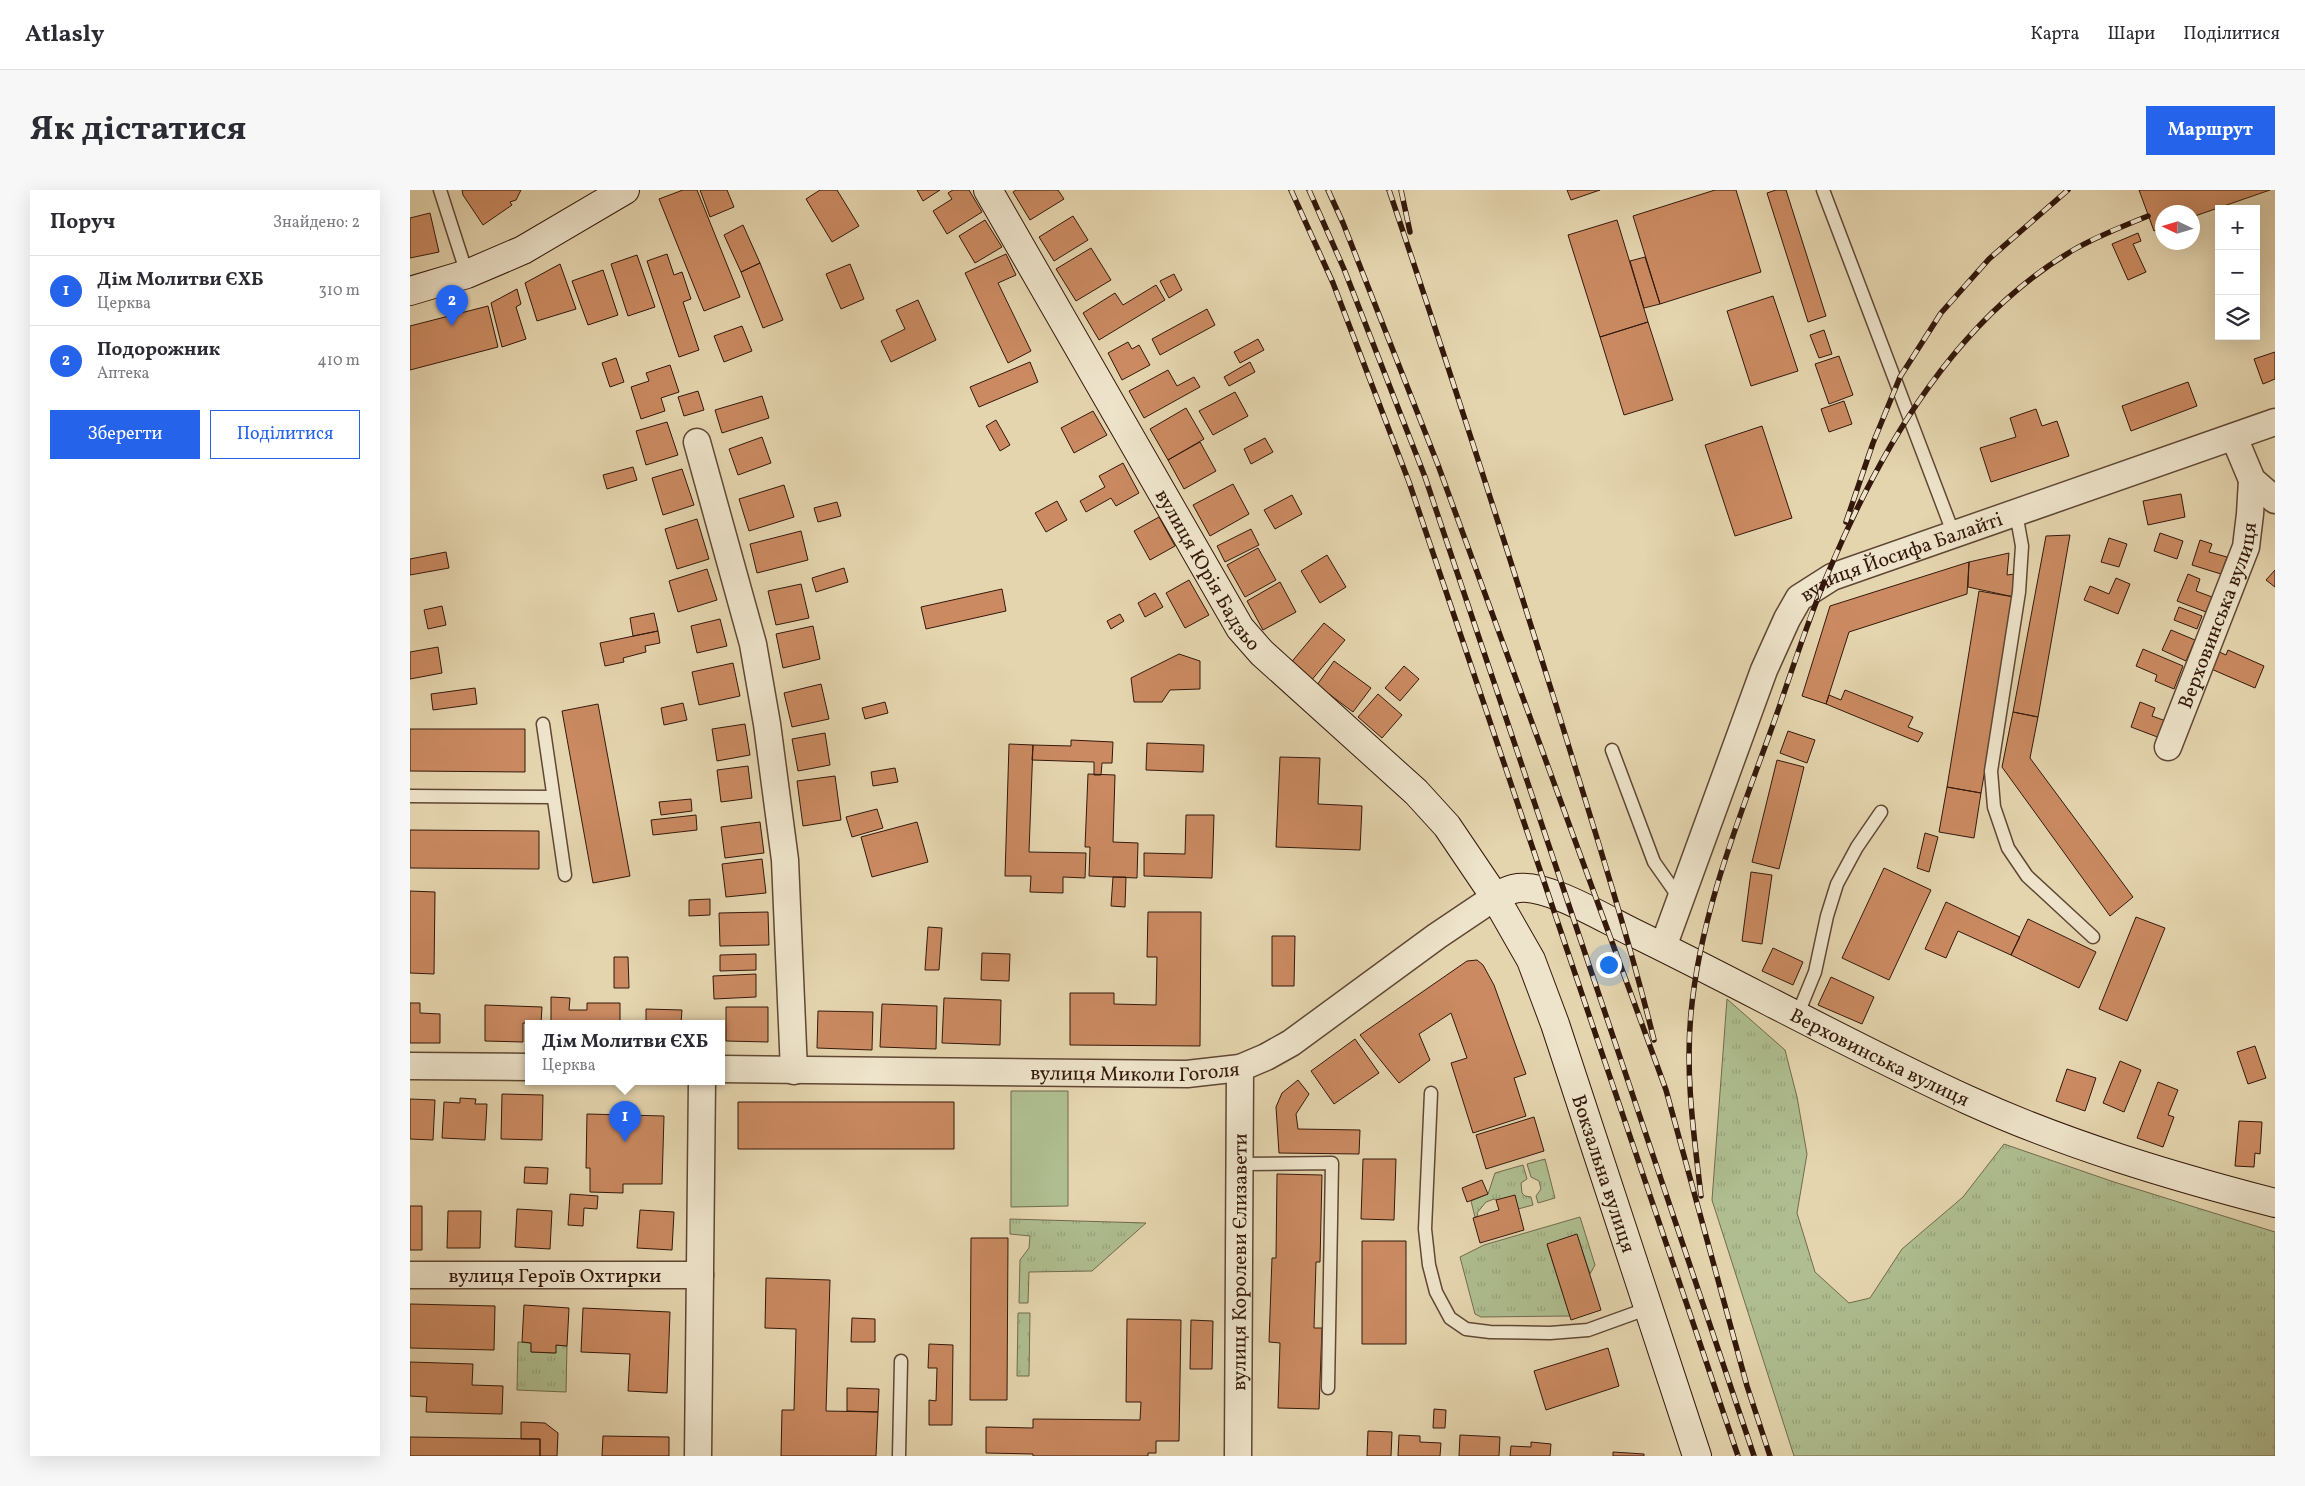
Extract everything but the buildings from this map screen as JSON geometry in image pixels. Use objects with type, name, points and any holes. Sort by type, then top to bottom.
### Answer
[{"type":"street","points":[[410,291],[466,274],[523,250],[624,190]]},
{"type":"street","name":"вулиця Юрія Бадзьо","points":[[988,190],[1240,628],[1262,653],[1416,792],[1447,826],[1495,897]]},
{"type":"street","name":"вулиця Йосифа Балайті","points":[[1663,947],[1764,670],[1787,619],[1799,598],[1832,577],[2275,422]]},
{"type":"street","name":"Верховинська вулиця","points":[[2168,747],[2246,547],[2252,480],[2234,437]]},
{"type":"street","points":[[697,442],[753,644],[767,724],[785,860],[794,1070]]},
{"type":"street","name":"Верховинська вулиця","points":[[2252,480],[2275,500]]},
{"type":"street","name":"Верховинська вулиця","points":[[1495,897],[1519,888],[1548,892],[1663,947],[1797,1016],[1969,1100],[2048,1133],[2126,1161],[2271,1197]]},
{"type":"street","name":"вулиця Миколи Гоголя","points":[[725,1069],[1187,1074],[1240,1068],[1266,1057],[1291,1043],[1437,936],[1495,897]]},
{"type":"street","name":"Вокзальна вулиця","points":[[1495,897],[1531,960],[1555,1024],[1697,1456]]},
{"type":"street","points":[[410,1066],[525,1067]]},
{"type":"street","name":"вулиця Королеви Єлизавети","points":[[1238,1456],[1240,1068]]},
{"type":"street","points":[[698,1456],[702,1085]]},
{"type":"street","name":"вулиця Героїв Охтирки","points":[[410,1275],[700,1275]]},
{"type":"lane","points":[[440,190],[466,274]]},
{"type":"lane","points":[[1823,190],[1954,535]]},
{"type":"lane","points":[[2016,513],[2022,546],[2019,592],[1991,771],[1994,807],[2008,848],[2027,876],[2093,937]]},
{"type":"lane","points":[[543,724],[565,876]]},
{"type":"lane","points":[[1612,750],[1654,862],[1680,899]]},
{"type":"lane","points":[[410,796],[553,797]]},
{"type":"lane","points":[[1797,1016],[1815,972],[1826,916],[1837,884],[1857,848],[1881,812]]},
{"type":"lane","points":[[1431,1093],[1425,1229],[1429,1265],[1436,1292],[1450,1318],[1466,1329],[1490,1332],[1550,1333],[1588,1330],[1649,1308]]},
{"type":"lane","points":[[1240,1164],[1332,1163],[1328,1388]]},
{"type":"lane","points":[[899,1456],[901,1361]]},
{"type":"green space","points":[[1727,999],[1785,1050],[1797,1097],[1807,1154],[1797,1213],[1815,1272],[1849,1303],[1870,1298],[1902,1249],[1963,1197],[2004,1144],[2114,1182],[2275,1232],[2275,1456],[1794,1456],[1712,1200]]},
{"type":"green space","points":[[1011,1091],[1068,1091],[1068,1206],[1011,1207]]},
{"type":"green space","points":[[1545,1159],[1555,1198],[1538,1203],[1536,1196],[1541,1189],[1539,1181],[1531,1177],[1527,1164]]},
{"type":"green space","points":[[1523,1165],[1527,1179],[1521,1183],[1522,1193],[1525,1196],[1531,1197],[1533,1205],[1518,1209],[1494,1199],[1486,1202],[1477,1213],[1478,1216],[1475,1217],[1471,1201],[1488,1194],[1495,1173]]},
{"type":"green space","points":[[1580,1217],[1595,1265],[1590,1274],[1577,1235],[1547,1245],[1570,1316],[1481,1317],[1475,1314],[1460,1257],[1484,1245]]},
{"type":"green space","points":[[1010,1219],[1146,1223],[1092,1271],[1029,1272],[1028,1303],[1019,1303],[1020,1260],[1029,1248],[1030,1236],[1010,1234]]},
{"type":"green space","points":[[1018,1313],[1030,1313],[1029,1376],[1017,1376]]},
{"type":"green space","points":[[518,1342],[531,1343],[531,1352],[555,1353],[556,1345],[567,1346],[566,1392],[517,1390]]},
{"type":"railway","points":[[1291,190],[1333,283],[1409,482],[1738,1456]]},
{"type":"railway","points":[[1309,190],[1344,269],[1425,477],[1754,1456]]},
{"type":"railway","points":[[1328,190],[1343,223],[1438,465],[1666,1090],[1747,1386],[1770,1456]]},
{"type":"railway","points":[[1389,190],[1474,447],[1595,830],[1654,1040]]},
{"type":"railway","points":[[1401,190],[1410,232]]},
{"type":"railway","points":[[1846,522],[1873,443],[1900,377],[1941,313],[1989,259],[2068,190]]},
{"type":"railway","points":[[1701,1196],[1691,1105],[1689,1036],[1702,941],[1733,836],[1814,607],[1831,566],[1874,475],[1900,430],[1928,388],[1960,347],[1994,310],[2033,277],[2075,249],[2102,235],[2148,216]]},
{"type":"place","name":"Подорожник","points":[[452,326]]},
{"type":"place","name":"Дім Молитви ЄХБ","points":[[625,1142]]}]
